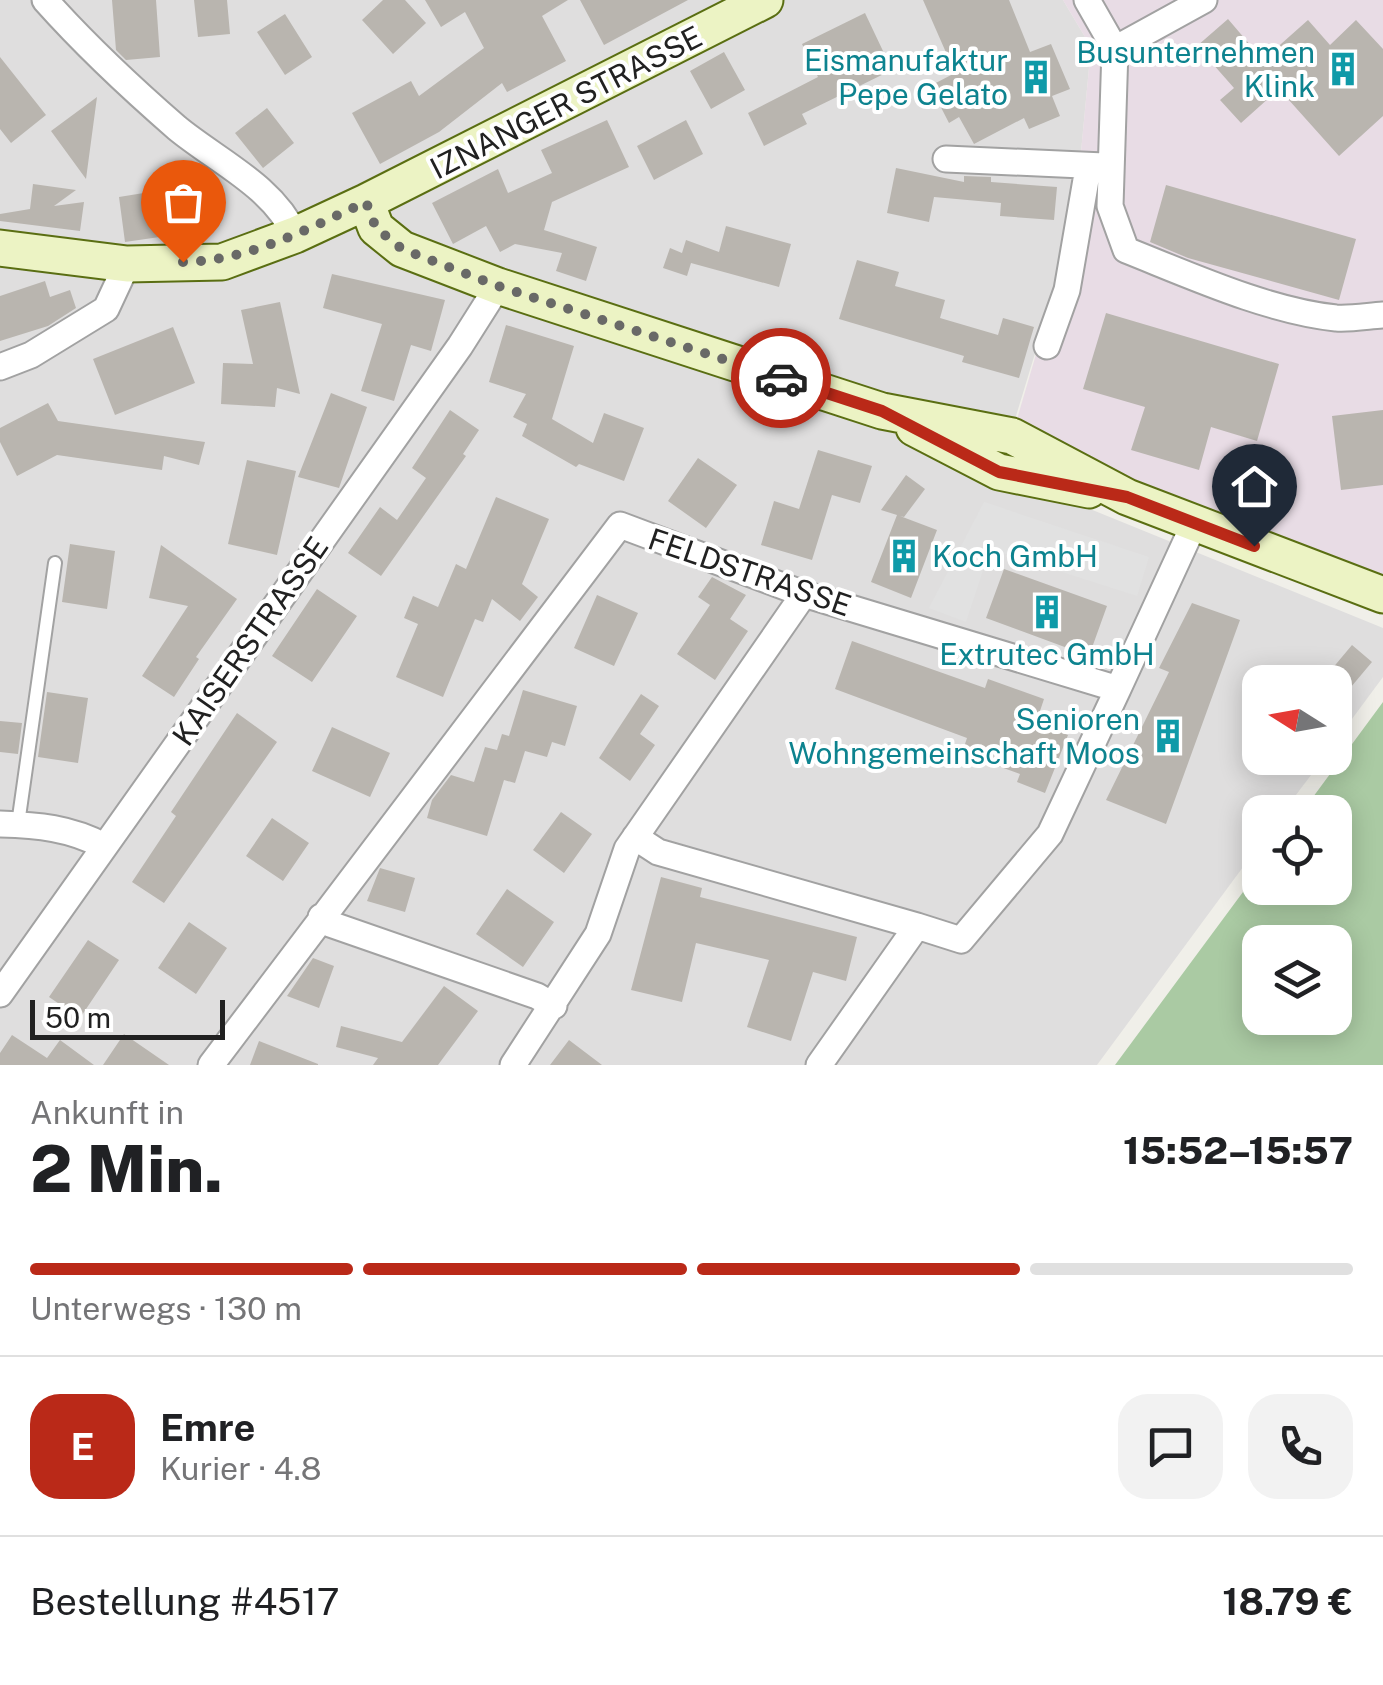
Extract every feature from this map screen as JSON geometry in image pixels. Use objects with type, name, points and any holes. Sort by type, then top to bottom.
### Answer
[{"type":"main road","name":"IZNANGER STRASSE","points":[[0,248],[127,264],[222,262],[295,235],[366,202],[765,0]]},
{"type":"main road","points":[[366,202],[376,228],[386,239],[498,286],[882,411],[1012,436],[1127,497],[1383,595]]},
{"type":"street","points":[[45,0],[80,39],[180,130],[281,209],[295,235]]},
{"type":"street","points":[[1047,346],[1067,290],[1099,166],[1115,49],[1086,0]]},
{"type":"street","points":[[1115,49],[1204,0]]},
{"type":"street","points":[[946,158],[1099,166]]},
{"type":"street","points":[[1099,166],[1126,250],[1238,293],[1336,318],[1383,316]]},
{"type":"street","points":[[0,368],[30,355],[106,309],[127,264]]},
{"type":"street","name":"KAISERSTRASSE","points":[[0,994],[460,346],[498,286]]},
{"type":"street","points":[[635,837],[658,852],[961,940],[1050,834],[1195,522]]},
{"type":"street","name":"FELDSTRASSE","points":[[212,1065],[620,526],[804,594],[1118,689]]},
{"type":"street","points":[[513,1065],[598,934],[627,849],[804,594]]},
{"type":"street","points":[[9,824],[80,833],[104,846]]},
{"type":"street","points":[[321,917],[330,924],[537,996],[554,1006]]},
{"type":"street","points":[[819,1065],[917,926]]},
{"type":"lane","points":[[9,824],[55,563]]},
{"type":"shaded area","points":[[0,0],[1063,0],[1091,47],[1074,225],[999,472],[1383,628],[1383,677],[1352,719],[1352,665],[1242,665],[1242,775],[1311,775],[1296,795],[1242,795],[1242,868],[1097,1065],[0,1065]]},
{"type":"shaded area","points":[[1063,0],[1383,0],[1383,578],[1012,436],[1074,225],[1091,47]]},
{"type":"shaded area","points":[[984,502],[1149,557],[1137,596],[990,549],[966,622],[929,608]]},
{"type":"green space","points":[[1383,702],[1383,1065],[1115,1065],[1242,893],[1242,905],[1352,905],[1352,795],[1315,795],[1329,775],[1352,775],[1352,744]]},
{"type":"building","points":[[112,0],[156,0],[160,57],[126,60],[116,50]]},
{"type":"building","points":[[194,0],[227,0],[230,34],[198,37]]},
{"type":"building","points":[[383,0],[405,0],[426,23],[393,54],[362,20]]},
{"type":"building","points":[[425,0],[568,0],[542,16],[566,61],[507,92],[502,83],[439,132],[380,164],[352,113],[411,81],[419,96],[484,48],[465,12],[441,27]]},
{"type":"building","points":[[580,0],[688,0],[604,45]]},
{"type":"building","points":[[923,0],[1009,0],[1030,52],[1051,44],[1070,89],[1052,96],[1060,116],[1029,129],[1024,118],[974,144],[959,117],[949,123],[930,86],[955,73]]},
{"type":"building","points":[[865,13],[892,70],[802,114],[807,124],[764,146],[748,113],[818,77],[802,44]]},
{"type":"building","points":[[285,14],[312,57],[285,75],[257,32]]},
{"type":"building","points":[[1228,19],[1263,60],[1308,20],[1330,45],[1356,20],[1383,49],[1383,116],[1339,156],[1279,89],[1241,123],[1220,100],[1234,88],[1197,46]]},
{"type":"building","points":[[724,52],[745,90],[711,109],[690,71]]},
{"type":"building","points":[[0,57],[46,115],[11,143],[0,129]]},
{"type":"building","points":[[97,97],[86,179],[51,131]]},
{"type":"building","points":[[267,108],[294,143],[263,168],[235,133]]},
{"type":"building","points":[[607,120],[629,167],[552,202],[544,230],[597,247],[586,281],[556,271],[562,253],[515,244],[500,252],[486,226],[453,244],[432,203],[498,169],[508,193],[552,173],[541,150]]},
{"type":"building","points":[[686,120],[703,154],[654,180],[637,146]]},
{"type":"building","points":[[896,168],[964,182],[964,176],[991,177],[991,182],[1057,187],[1054,220],[1000,216],[1001,203],[934,197],[929,222],[887,213]]},
{"type":"building","points":[[201,176],[208,230],[125,242],[119,197],[156,191],[155,182]]},
{"type":"building","points":[[33,184],[76,190],[54,206],[84,202],[80,231],[0,221],[0,214],[30,209]]},
{"type":"building","points":[[1166,185],[1356,239],[1339,300],[1188,258],[1150,242]]},
{"type":"building","points":[[726,226],[791,244],[779,287],[691,263],[687,276],[663,268],[670,248],[682,253],[686,240],[719,252]]},
{"type":"building","points":[[857,260],[899,272],[895,286],[945,300],[940,318],[998,335],[1003,318],[1034,327],[1019,378],[962,362],[964,356],[839,319]]},
{"type":"building","points":[[332,274],[445,300],[431,351],[411,345],[394,401],[361,391],[382,324],[323,308]]},
{"type":"building","points":[[45,281],[50,297],[70,290],[76,308],[48,326],[0,341],[0,296]]},
{"type":"building","points":[[280,302],[300,394],[277,388],[275,407],[221,404],[223,363],[253,364],[241,310]]},
{"type":"building","points":[[1106,313],[1279,364],[1257,441],[1211,427],[1199,470],[1131,450],[1145,407],[1083,389]]},
{"type":"building","points":[[506,325],[574,346],[552,419],[593,443],[604,413],[644,428],[624,481],[579,464],[576,467],[522,436],[527,424],[513,417],[526,394],[489,382]]},
{"type":"building","points":[[173,327],[195,383],[115,415],[93,359]]},
{"type":"building","points":[[331,393],[367,407],[339,488],[298,477]]},
{"type":"building","points":[[48,403],[58,421],[205,442],[199,465],[164,456],[162,470],[57,455],[17,476],[0,442],[0,428]]},
{"type":"building","points":[[450,410],[479,430],[463,454],[466,456],[381,576],[348,553],[380,507],[397,520],[426,478],[412,468]]},
{"type":"building","points":[[1383,410],[1383,485],[1341,490],[1332,416]]},
{"type":"building","points":[[818,450],[872,466],[860,503],[832,495],[812,560],[761,545],[774,501],[799,509]]},
{"type":"building","points":[[698,458],[737,485],[706,528],[668,501]]},
{"type":"building","points":[[247,460],[296,471],[277,555],[228,544]]},
{"type":"building","name":"Koch GmbH","points":[[906,475],[925,489],[904,517],[900,516],[937,530],[911,598],[871,582],[897,515],[881,510]]},
{"type":"building","points":[[496,497],[549,519],[522,584],[538,597],[520,621],[492,599],[483,622],[475,619],[443,697],[396,677],[418,624],[404,618],[413,596],[438,607],[456,564],[466,569]]},
{"type":"building","points":[[70,544],[115,551],[107,609],[62,602]]},
{"type":"building","points":[[161,545],[237,599],[196,657],[199,659],[174,697],[142,676],[188,606],[149,598]]},
{"type":"building","name":"Extrutec GmbH","points":[[1004,569],[1107,606],[1089,656],[986,618]]},
{"type":"building","points":[[712,577],[746,595],[730,619],[748,631],[715,680],[677,654],[710,605],[698,597]]},
{"type":"building","points":[[317,589],[357,616],[312,682],[272,656]]},
{"type":"building","points":[[597,595],[638,613],[614,666],[574,648]]},
{"type":"building","name":"Senioren Wohngemeinschaft Moos","points":[[1192,603],[1240,620],[1166,824],[1106,800],[1169,672],[1159,668]]},
{"type":"building","points":[[852,641],[985,688],[988,679],[1044,699],[1036,723],[1068,735],[1045,793],[1017,782],[1020,774],[962,753],[967,738],[835,689]]},
{"type":"building","points":[[1352,645],[1372,662],[1352,686],[1352,665],[1335,665]]},
{"type":"building","points":[[523,690],[577,706],[565,746],[552,742],[547,757],[525,751],[515,783],[504,780],[487,836],[427,818],[432,800],[451,775],[474,782],[485,747],[497,750],[502,734],[509,736]]},
{"type":"building","points":[[47,692],[88,698],[78,763],[38,757]]},
{"type":"building","points":[[641,694],[659,706],[640,734],[655,745],[630,781],[599,758]]},
{"type":"building","points":[[237,713],[277,742],[164,903],[132,882],[176,816],[171,812]]},
{"type":"building","points":[[0,721],[22,723],[18,754],[0,752]]},
{"type":"building","points":[[332,727],[390,753],[370,797],[312,771]]},
{"type":"building","points":[[561,812],[592,834],[564,873],[533,850]]},
{"type":"building","points":[[272,818],[309,843],[283,881],[246,856]]},
{"type":"building","points":[[380,868],[415,878],[405,912],[367,901]]},
{"type":"building","points":[[661,877],[702,888],[700,897],[857,937],[846,981],[813,972],[791,1041],[747,1027],[769,960],[696,943],[682,1002],[631,990]]},
{"type":"building","points":[[507,889],[554,922],[523,967],[476,934]]},
{"type":"building","points":[[189,922],[227,948],[196,994],[158,968]]},
{"type":"building","points":[[88,940],[119,960],[80,1018],[49,997]]},
{"type":"building","points":[[313,958],[334,966],[319,1008],[287,996]]},
{"type":"building","points":[[444,986],[478,1011],[438,1065],[373,1065],[378,1058],[336,1047],[341,1026],[402,1042]]},
{"type":"building","points":[[124,1034],[169,1065],[103,1065]]},
{"type":"building","points":[[12,1035],[47,1058],[60,1040],[94,1065],[0,1065],[0,1053]]},
{"type":"building","points":[[569,1040],[602,1065],[550,1065]]},
{"type":"building","points":[[259,1041],[318,1064],[318,1065],[250,1065]]},
{"type":"way so far","points":[[183,262],[222,262],[295,235],[366,202],[376,228],[402,249],[498,286],[781,378]]},
{"type":"place","name":"Busunternehmen Klink","points":[[1343,69]]},
{"type":"place","name":"Eismanufaktur Pepe Gelato","points":[[1036,77]]},
{"type":"place","name":"Koch GmbH","points":[[904,556]]},
{"type":"place","name":"Extrutec GmbH","points":[[1047,612]]},
{"type":"place","name":"Senioren Wohngemeinschaft Moos","points":[[1168,736]]},
{"type":"route","points":[[781,378],[882,411],[999,472],[1127,497],[1254,546]]}]
